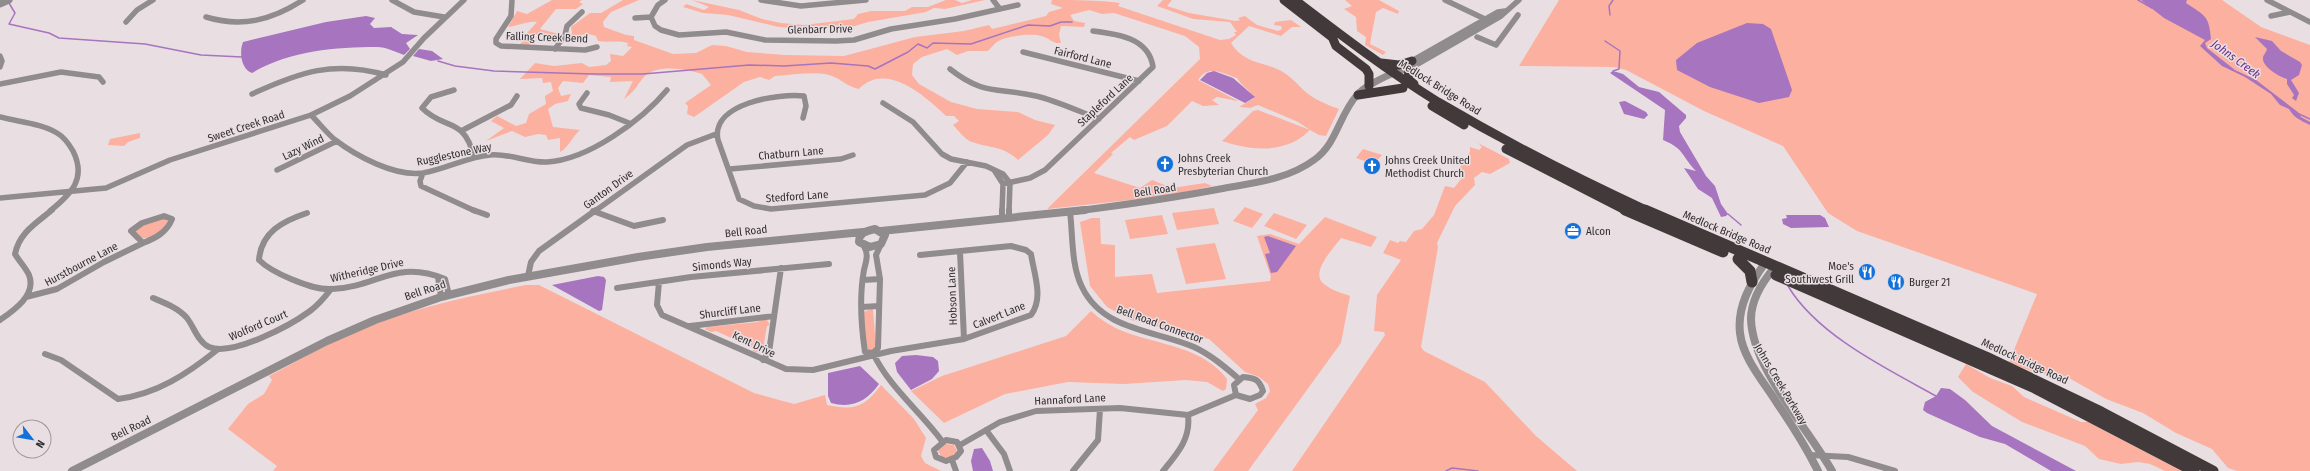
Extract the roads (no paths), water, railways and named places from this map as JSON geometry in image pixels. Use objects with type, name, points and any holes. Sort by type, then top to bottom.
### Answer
[{"type":"highway","name":"Medlock Bridge Road","points":[[1284,0],[1333,39],[1390,75],[1583,182],[1768,268],[2035,388],[2194,471]]},
{"type":"highway","name":"Medlock Bridge Road","points":[[1295,0],[1378,63],[1403,88],[1450,118],[1570,184],[1648,221],[1738,259],[1768,268],[1911,323],[1997,362],[2121,422],[2213,471]]},
{"type":"highway","points":[[1333,39],[1336,46],[1366,69],[1369,74],[1369,86]]},
{"type":"highway","points":[[1378,63],[1399,66],[1410,65],[1407,76],[1410,81],[1455,109],[1462,116]]},
{"type":"highway","points":[[1358,95],[1403,88]]},
{"type":"highway","points":[[1738,259],[1750,271],[1752,282]]},
{"type":"street","points":[[0,4],[9,0]]},
{"type":"street","points":[[126,22],[137,10],[153,0]]},
{"type":"street","points":[[206,17],[234,24],[252,24],[273,18],[302,0]]},
{"type":"street","points":[[392,0],[414,12],[444,17]]},
{"type":"street","name":"Sweet Creek Road","points":[[0,198],[70,193],[106,188],[170,160],[312,114],[350,96],[386,75],[408,57],[444,17],[464,0]]},
{"type":"street","name":"Falling Creek Bend","points":[[512,0],[511,16],[499,32],[496,43],[508,48],[585,50],[597,47]]},
{"type":"street","points":[[635,18],[651,17],[658,5],[665,0]]},
{"type":"street","points":[[761,0],[779,5],[804,7],[866,0]]},
{"type":"street","points":[[993,0],[1000,9]]},
{"type":"street","points":[[1445,0],[1487,21]]},
{"type":"street","points":[[1390,75],[1410,65],[1472,27],[1505,11],[1519,0]]},
{"type":"street","points":[[2267,0],[2310,22]]},
{"type":"street","name":"Glenbarr Drive","points":[[651,17],[656,26],[661,30],[679,35],[726,32],[765,40],[836,41],[854,40],[891,29],[955,19],[1018,5]]},
{"type":"street","points":[[1477,37],[1496,45],[1518,16],[1505,11]]},
{"type":"street","points":[[555,49],[565,35],[567,26],[582,12]]},
{"type":"street","points":[[2271,16],[2290,12]]},
{"type":"street","points":[[1390,75],[1461,38],[1477,29],[1487,21]]},
{"type":"street","points":[[1472,27],[1477,29]]},
{"type":"street","name":"Stapleford Lane","points":[[1003,184],[1030,178],[1045,170],[1153,67],[1154,57],[1146,47],[1108,32],[1093,31]]},
{"type":"street","points":[[1456,36],[1461,38]]},
{"type":"street","name":"Fairford Lane","points":[[1023,52],[1033,56],[1139,81]]},
{"type":"street","points":[[0,56],[2,61],[0,67]]},
{"type":"street","points":[[252,94],[281,80],[343,66],[361,68],[386,75]]},
{"type":"street","points":[[950,69],[966,82],[980,90],[1022,93],[1037,96],[1099,119]]},
{"type":"street","points":[[0,84],[61,72],[99,78],[102,82]]},
{"type":"street","name":"Bell Road","points":[[72,471],[327,341],[375,320],[445,296],[528,276],[707,247],[863,232],[869,230],[898,231],[920,227],[1165,201],[1255,182],[1294,172],[1317,159],[1328,149],[1349,107],[1358,95],[1369,86],[1390,75]]},
{"type":"street","points":[[454,90],[436,94],[426,100],[422,108],[426,112],[463,130],[471,141],[474,157]]},
{"type":"street","name":"Rugglestone Way","points":[[312,114],[337,141],[398,172],[423,173],[488,154],[507,155],[531,161],[561,161],[593,148],[662,98],[668,90]]},
{"type":"street","points":[[587,93],[579,104],[581,108],[609,115],[629,123]]},
{"type":"street","points":[[716,134],[718,127],[726,118],[748,102],[779,94],[804,96],[806,106],[803,118]]},
{"type":"street","points":[[463,130],[511,105],[517,96]]},
{"type":"street","points":[[883,103],[913,122],[942,154],[1003,174],[1010,183],[1010,200],[1005,218]]},
{"type":"street","points":[[0,117],[44,127],[63,138],[78,158],[82,168],[81,175],[70,193],[18,242],[15,254],[29,276],[31,283],[26,297],[11,313],[0,320]]},
{"type":"street","name":"Stedford Lane","points":[[716,134],[730,169],[738,197],[747,204],[771,209],[925,195],[946,188],[955,181],[967,162]]},
{"type":"street","name":"Ganton Drive","points":[[528,276],[530,262],[539,251],[686,145],[701,138],[716,134]]},
{"type":"street","name":"Lazy Wind","points":[[277,170],[337,141]]},
{"type":"street","name":"Chatburn Lane","points":[[730,169],[841,159],[853,155]]},
{"type":"street","points":[[994,170],[1003,184],[1002,200],[1005,218]]},
{"type":"street","points":[[423,173],[420,181],[422,186],[459,205],[487,216]]},
{"type":"street","points":[[1002,200],[1010,200]]},
{"type":"street","points":[[593,211],[634,226],[663,220]]},
{"type":"street","name":"Bell Road Connector","points":[[1070,212],[1082,286],[1087,297],[1101,312],[1115,321],[1134,329],[1194,347],[1220,363],[1239,379]]},
{"type":"street","name":"Witheridge Drive","points":[[307,213],[281,224],[269,233],[261,243],[259,260],[265,266],[315,287],[331,290],[350,286],[391,272],[414,270],[438,277],[445,296]]},
{"type":"street","name":"Hurstbourne Lane","points":[[26,297],[39,296],[61,288],[104,262],[143,243],[166,230],[172,219],[170,216],[164,216],[135,226],[131,231],[143,243]]},
{"type":"street","name":"Bell Road","points":[[818,236],[844,237],[862,244],[882,242],[895,234],[920,227]]},
{"type":"street","points":[[873,354],[878,348],[880,279],[876,255],[885,235],[881,230]]},
{"type":"street","points":[[863,232],[859,237],[868,255],[863,280],[861,334],[865,352],[873,354],[882,372],[926,419],[942,441]]},
{"type":"street","name":"Calvert Lane","points":[[873,354],[964,339],[988,332],[1031,315],[1037,307],[1038,297],[1031,254],[1026,250],[1011,246],[920,256]]},
{"type":"street","name":"Hobson Lane","points":[[960,252],[964,339]]},
{"type":"street","name":"Simonds Way","points":[[617,288],[781,268],[829,264]]},
{"type":"street","points":[[764,360],[769,352],[781,268]]},
{"type":"street","name":"Johns Creek Parkway","points":[[1768,268],[1752,282],[1744,300],[1740,316],[1740,335],[1744,346],[1810,454],[1818,471]]},
{"type":"street","name":"Johns Creek Parkway","points":[[1768,268],[1755,297],[1751,318],[1753,332],[1765,365],[1824,455],[1832,471]]},
{"type":"street","points":[[863,280],[880,279]]},
{"type":"street","name":"Kent Drive","points":[[659,282],[658,309],[662,315],[786,369],[805,371],[873,354]]},
{"type":"street","name":"Wolford Court","points":[[217,350],[233,348],[246,344],[295,320],[310,311],[331,290]]},
{"type":"street","points":[[153,298],[172,308],[188,320],[199,338],[209,347],[217,350]]},
{"type":"street","points":[[862,307],[879,306]]},
{"type":"street","name":"Shurcliff Lane","points":[[688,326],[774,316]]},
{"type":"street","points":[[45,354],[61,360],[118,399],[142,395],[187,374],[217,350]]},
{"type":"street","points":[[1247,377],[1257,380],[1262,385],[1263,391],[1259,397],[1252,400],[1243,399],[1236,395],[1233,387],[1239,379],[1247,377]]},
{"type":"street","points":[[1163,471],[1186,440],[1190,426],[1188,415],[1236,395]]},
{"type":"street","points":[[1073,471],[1098,440],[1100,408]]},
{"type":"street","name":"Hannaford Lane","points":[[960,445],[1000,422],[1036,411],[1100,408],[1140,409],[1188,415]]},
{"type":"street","points":[[986,430],[1004,454],[1010,471]]},
{"type":"street","points":[[950,440],[960,445],[959,455],[952,460],[939,459],[934,454],[936,447],[942,441],[950,440]]},
{"type":"street","points":[[1810,454],[1867,462],[1895,471]]},
{"type":"street","points":[[952,460],[956,471]]},
{"type":"waterway","points":[[1610,15],[1609,6],[1613,0]]},
{"type":"waterway","name":"Johns Creek","points":[[2138,0],[2152,8]]},
{"type":"waterway","points":[[9,3],[15,13],[9,24],[49,33],[59,38],[145,44],[201,55],[242,57]]},
{"type":"waterway","points":[[438,61],[455,66],[494,71],[593,74],[643,74],[749,65],[784,66],[831,63],[868,66],[875,69],[908,52],[918,44],[927,48],[933,43],[971,44],[1028,25],[1050,26],[1061,22],[1072,22]]},
{"type":"waterway","points":[[1605,41],[1620,51],[1619,69],[1613,71]]},
{"type":"waterway","name":"Johns Creek","points":[[2299,114],[2310,119]]},
{"type":"waterway","points":[[1728,214],[1741,225]]},
{"type":"waterway","points":[[1788,286],[1801,304],[1816,320],[1835,335],[1875,362],[1936,396]]},
{"type":"waterway","points":[[1446,471],[1452,468],[1478,471]]},
{"type":"place","name":"Johns Creek Presbyterian Church","points":[[1165,164]]},
{"type":"place","name":"Johns Creek United Methodist Church","points":[[1372,166]]},
{"type":"place","name":"Alcon","points":[[1573,231]]},
{"type":"place","name":"Moe's Southwest Grill","points":[[1867,272]]},
{"type":"place","name":"Burger 21","points":[[1896,282]]}]
